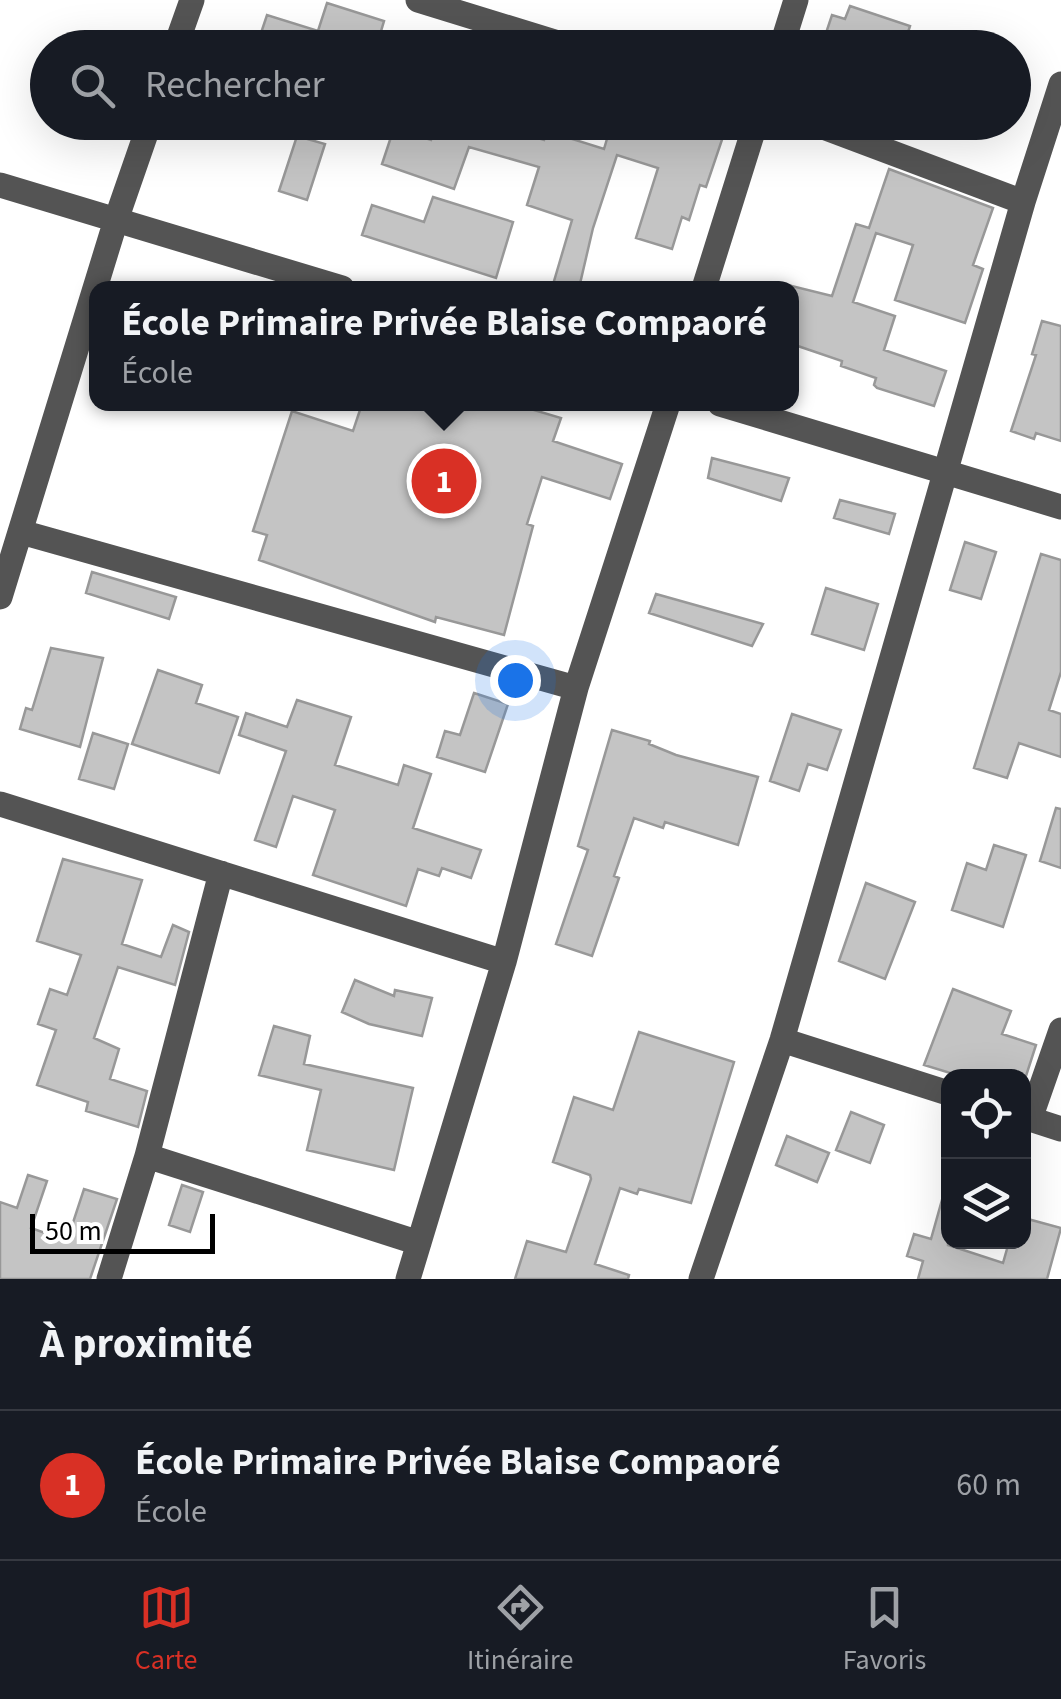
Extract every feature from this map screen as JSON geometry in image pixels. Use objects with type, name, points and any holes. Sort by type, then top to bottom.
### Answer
[{"type":"street","points":[[182,30],[192,0]]},
{"type":"street","points":[[418,0],[516,30]]},
{"type":"street","points":[[786,30],[796,0]]},
{"type":"street","points":[[701,1279],[782,1040],[1023,202],[1061,84]]},
{"type":"street","points":[[97,281],[144,140]]},
{"type":"street","points":[[706,281],[750,140]]},
{"type":"street","points":[[858,140],[1023,202]]},
{"type":"street","points":[[0,185],[319,281]]},
{"type":"street","points":[[0,597],[89,309]]},
{"type":"street","points":[[408,1279],[504,962],[576,688],[666,411]]},
{"type":"street","points":[[743,411],[1061,507]]},
{"type":"street","points":[[21,532],[576,688]]},
{"type":"street","points":[[0,804],[504,962]]},
{"type":"street","points":[[109,1279],[147,1156],[221,873]]},
{"type":"street","points":[[1031,1108],[1061,1030]]},
{"type":"street","points":[[782,1040],[941,1091]]},
{"type":"street","points":[[1031,1119],[1061,1129]]},
{"type":"street","points":[[147,1156],[419,1244]]},
{"type":"building","points":[[327,3],[384,21],[381,30],[318,30]]},
{"type":"building","points":[[850,6],[910,26],[909,30],[827,30],[832,15],[845,19]]},
{"type":"building","points":[[267,15],[315,30],[262,30]]},
{"type":"building","points":[[296,140],[325,144],[307,200],[279,191]]},
{"type":"building","points":[[390,140],[576,140],[604,149],[607,140],[722,140],[706,187],[700,185],[689,220],[682,217],[672,249],[636,238],[658,168],[617,155],[581,281],[554,281],[572,220],[527,205],[539,167],[469,147],[454,189],[382,164]]},
{"type":"building","points":[[889,169],[993,208],[973,265],[983,269],[965,323],[895,300],[913,245],[876,233],[853,302],[895,316],[884,350],[946,371],[934,406],[877,388],[876,378],[799,346],[799,288],[832,296],[856,224],[869,228]]},
{"type":"building","points":[[433,197],[513,222],[496,278],[362,235],[372,205],[424,222]]},
{"type":"building","points":[[1042,321],[1061,326],[1061,441],[1036,433],[1034,439],[1011,431],[1036,355],[1032,354]]},
{"type":"building","points":[[292,411],[353,431],[360,411],[538,411],[561,418],[553,441],[622,464],[610,499],[542,477],[527,524],[533,526],[504,635],[436,617],[435,622],[259,560],[267,535],[253,531]]},
{"type":"building","points":[[712,458],[789,478],[781,501],[708,478]]},
{"type":"building","points":[[840,500],[895,514],[889,534],[834,518]]},
{"type":"building","points":[[965,542],[996,552],[981,599],[950,590]]},
{"type":"building","points":[[1041,554],[1061,560],[1061,672],[1049,710],[1061,714],[1061,757],[1019,743],[1007,778],[974,768]]},
{"type":"building","points":[[92,572],[176,597],[169,619],[86,593]]},
{"type":"building","points":[[826,588],[878,604],[864,650],[812,634]]},
{"type":"building","points":[[656,594],[763,624],[752,646],[649,613]]},
{"type":"building","points":[[51,648],[103,658],[80,747],[20,729],[26,708],[32,710]]},
{"type":"building","points":[[158,670],[202,685],[196,703],[238,717],[219,773],[132,744]]},
{"type":"building","points":[[474,693],[508,704],[485,772],[437,757],[445,731],[460,735]]},
{"type":"building","points":[[297,700],[351,717],[335,765],[398,785],[404,765],[431,774],[413,828],[481,850],[471,878],[442,868],[439,876],[418,869],[406,906],[313,875],[335,810],[293,796],[276,847],[255,840],[286,751],[239,735],[246,713],[287,727]]},
{"type":"building","points":[[792,714],[841,730],[827,770],[808,764],[799,791],[770,781]]},
{"type":"building","points":[[612,730],[650,741],[649,744],[676,755],[758,777],[738,845],[665,822],[663,828],[634,818],[614,876],[619,878],[592,956],[556,944],[588,850],[578,846]]},
{"type":"building","points":[[93,733],[128,744],[114,789],[79,779]]},
{"type":"building","points":[[1056,808],[1061,809],[1061,868],[1040,861]]},
{"type":"building","points":[[994,845],[1026,855],[1003,927],[952,910],[967,863],[986,870]]},
{"type":"building","points":[[63,859],[142,880],[122,944],[161,957],[173,925],[189,932],[175,985],[118,967],[94,1038],[119,1049],[110,1079],[147,1091],[138,1127],[86,1111],[88,1102],[37,1085],[56,1030],[38,1024],[50,989],[67,995],[81,955],[37,941]]},
{"type":"building","points":[[866,883],[915,902],[885,979],[839,961]]},
{"type":"building","points":[[355,980],[394,996],[395,990],[432,998],[422,1036],[369,1024],[342,1012]]},
{"type":"building","points":[[953,989],[1011,1011],[1002,1034],[1036,1045],[1028,1069],[941,1070],[924,1065]]},
{"type":"building","points":[[274,1026],[310,1036],[304,1064],[413,1088],[394,1170],[307,1150],[321,1090],[259,1075]]},
{"type":"building","points":[[639,1032],[734,1062],[691,1203],[620,1188],[595,1264],[629,1275],[628,1279],[515,1279],[527,1241],[566,1252],[591,1179],[590,1175],[553,1162],[574,1097],[613,1110]]},
{"type":"building","points":[[851,1112],[884,1125],[870,1163],[836,1150]]},
{"type":"building","points":[[787,1136],[829,1153],[817,1182],[776,1165]]},
{"type":"building","points":[[28,1175],[47,1181],[31,1228],[67,1241],[84,1189],[117,1199],[90,1279],[0,1279],[0,1202],[17,1208]]},
{"type":"building","points":[[182,1185],[203,1192],[190,1232],[169,1225]]},
{"type":"building","points":[[941,1204],[941,1249],[960,1249],[1003,1263],[1007,1249],[1031,1249],[1031,1220],[1061,1228],[1047,1279],[918,1279],[923,1261],[907,1256],[914,1234],[931,1239]]},
{"type":"place","name":"École Primaire Privée Blaise Compaoré","points":[[444,481]]}]
